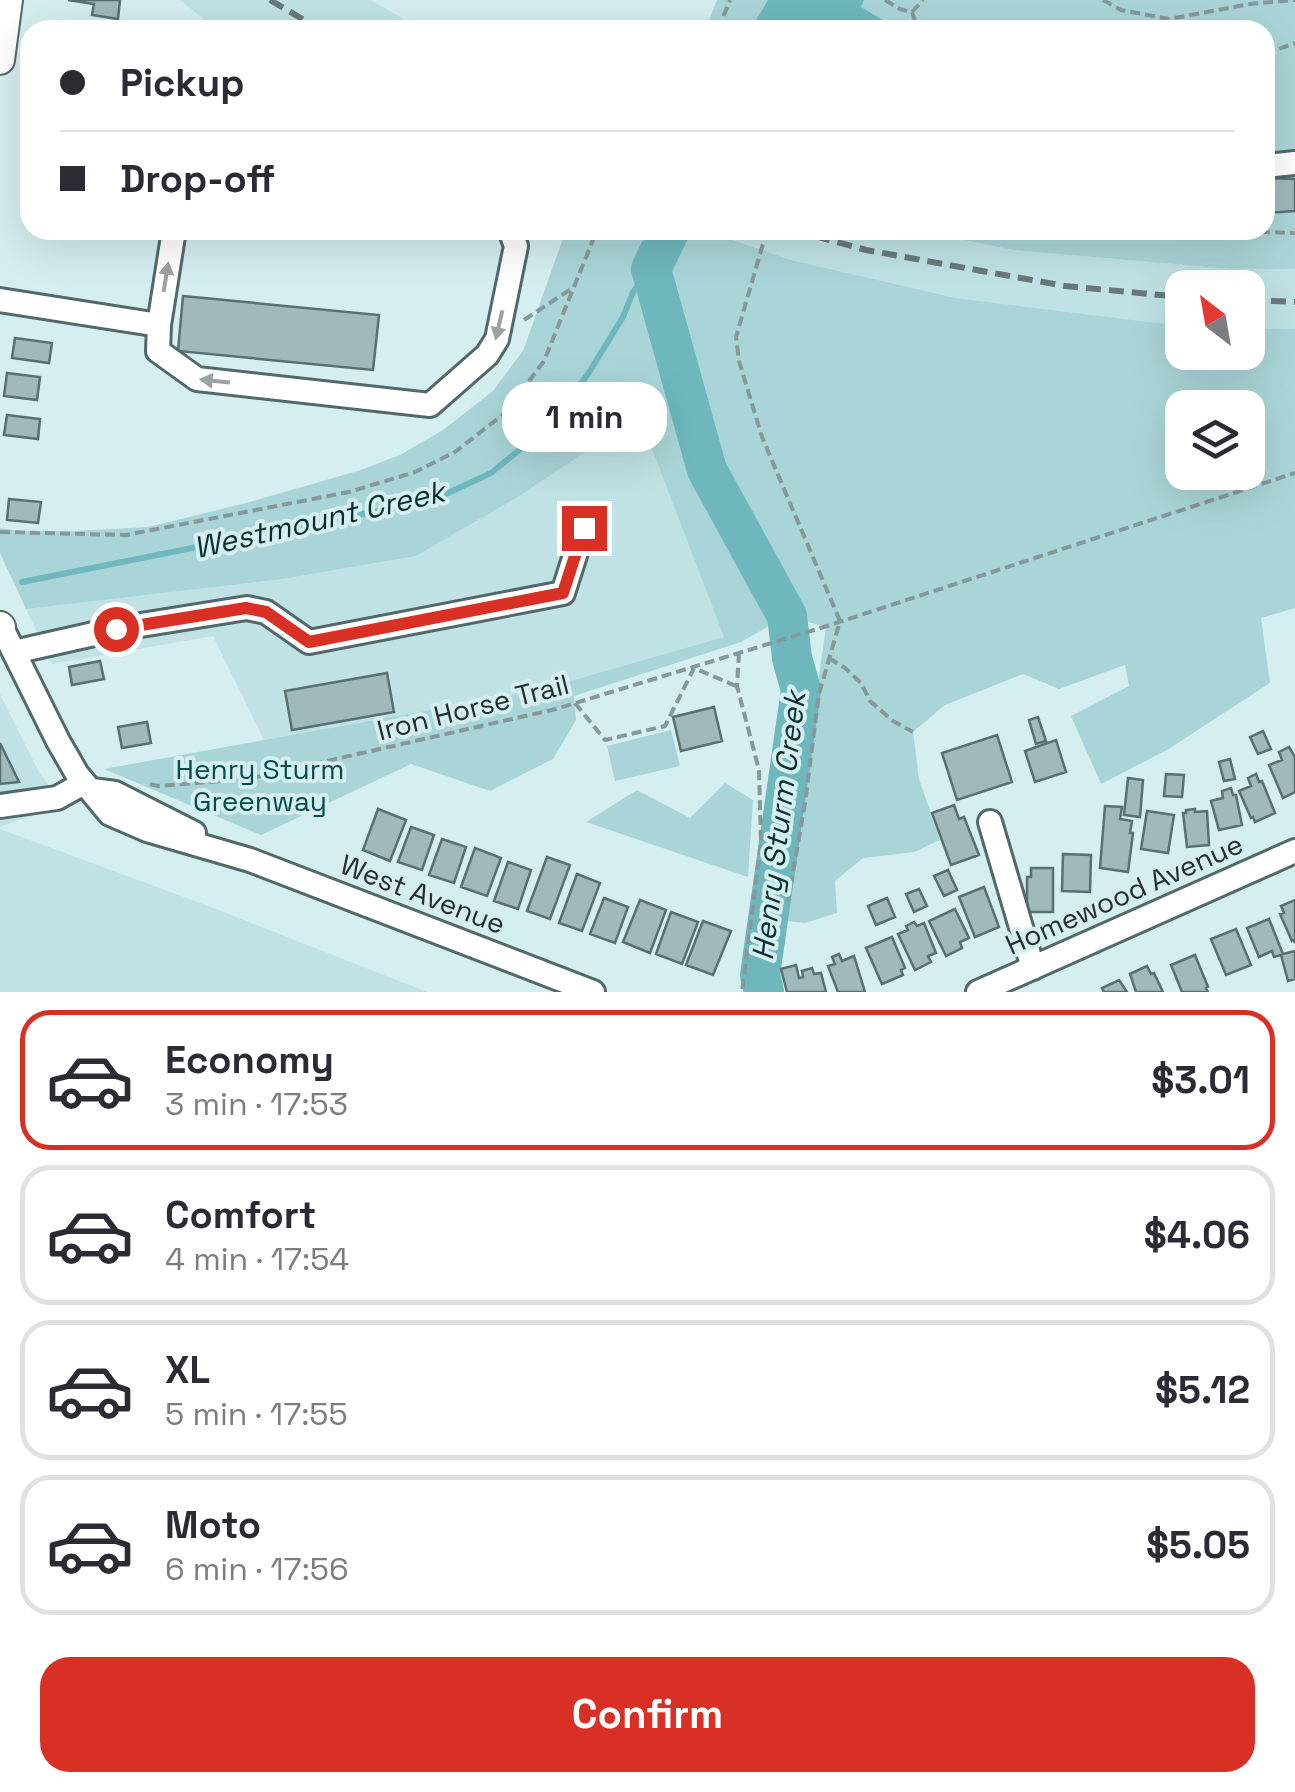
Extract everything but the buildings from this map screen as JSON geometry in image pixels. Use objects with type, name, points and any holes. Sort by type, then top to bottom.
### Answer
[{"type":"main road","points":[[0,60],[8,0]]},
{"type":"street","points":[[172,240],[158,325],[158,350],[197,379],[430,404],[488,355],[497,339],[516,246],[514,240]]},
{"type":"street","points":[[0,300],[158,325]]},
{"type":"street","points":[[4,632],[116,629],[246,608],[266,612],[309,642],[563,593],[584,528]]},
{"type":"street","name":"West Avenue","points":[[4,632],[77,774],[110,814],[147,830],[232,854],[592,992]]},
{"type":"street","points":[[0,806],[57,798],[88,786]]},
{"type":"street","points":[[990,822],[1032,968]]},
{"type":"street","name":"Homewood Avenue","points":[[978,992],[1295,851]]},
{"type":"path","points":[[885,0],[912,12]]},
{"type":"path","points":[[912,12],[923,0]]},
{"type":"path","points":[[1103,0],[1121,10],[1169,19],[1295,0]]},
{"type":"path","points":[[912,12],[915,20]]},
{"type":"path","points":[[0,532],[126,535],[348,492],[415,472],[455,452],[504,413],[544,361],[593,240]]},
{"type":"path","points":[[764,240],[736,337],[739,361],[762,437],[840,621],[818,694],[788,902]]},
{"type":"path","points":[[497,339],[574,286]]},
{"type":"path","points":[[840,621],[1295,473]]},
{"type":"path","name":"Iron Horse Trail","points":[[145,786],[248,779],[574,704],[840,621]]},
{"type":"path","points":[[739,653],[737,686],[759,770],[761,842],[742,992]]},
{"type":"path","points":[[830,658],[861,683],[870,701],[913,732]]},
{"type":"path","points":[[574,704],[606,740],[665,726],[694,668],[737,686]]},
{"type":"shaded area","points":[[180,0],[370,0],[406,20],[205,20]]},
{"type":"shaded area","points":[[768,0],[864,0],[861,7],[882,20],[756,20]]},
{"type":"shaded area","points":[[733,240],[963,240],[1013,250],[1230,269],[1295,269],[1295,329],[1265,329],[1265,270],[1165,270],[1165,324],[956,298],[791,260]]},
{"type":"shaded area","points":[[635,403],[725,637],[535,691],[264,740],[213,636],[52,664],[26,609],[283,579],[416,556],[518,497],[602,441]]},
{"type":"shaded area","points":[[0,694],[39,772],[62,805],[0,827]]},
{"type":"shaded area","points":[[0,829],[208,906],[427,992],[0,992]]},
{"type":"green space","points":[[717,0],[1295,0],[1295,269],[1230,269],[1013,250],[963,240],[1275,240],[1275,20],[709,20]]},
{"type":"green space","name":"Henry Sturm Greenway","points":[[562,240],[733,240],[791,260],[956,298],[1165,324],[1165,370],[1265,370],[1265,329],[1295,329],[1295,608],[1261,618],[1270,683],[1167,750],[1101,784],[1071,716],[1129,686],[1125,665],[1059,689],[1023,674],[945,705],[913,732],[919,779],[940,840],[914,852],[863,858],[835,881],[837,913],[805,923],[778,920],[826,627],[787,616],[741,642],[574,696],[576,720],[553,759],[490,791],[411,764],[261,835],[104,769],[535,691],[724,637],[635,404],[602,441],[518,497],[416,556],[283,579],[26,609],[0,553],[0,528],[75,531],[148,527],[361,470],[400,455],[443,430],[493,391],[523,351]]},
{"type":"green space","points":[[671,730],[680,766],[615,781],[607,746]]},
{"type":"green space","points":[[725,783],[753,800],[748,877],[586,822],[637,790],[690,818]]},
{"type":"waterway","name":"Henry Sturm Creek","points":[[665,240],[651,269],[707,470],[787,616],[801,690],[760,975],[764,992]]},
{"type":"waterway","name":"Westmount Creek","points":[[22,582],[433,500],[491,473],[550,425],[588,374],[623,317],[633,292],[651,269]]},
{"type":"railway","points":[[270,0],[304,20]]},
{"type":"railway","points":[[830,240],[1065,286],[1165,295]]},
{"type":"railway","points":[[1265,301],[1295,302]]},
{"type":"route","points":[[116,629],[246,608],[266,612],[309,642],[563,593],[584,528]]}]
